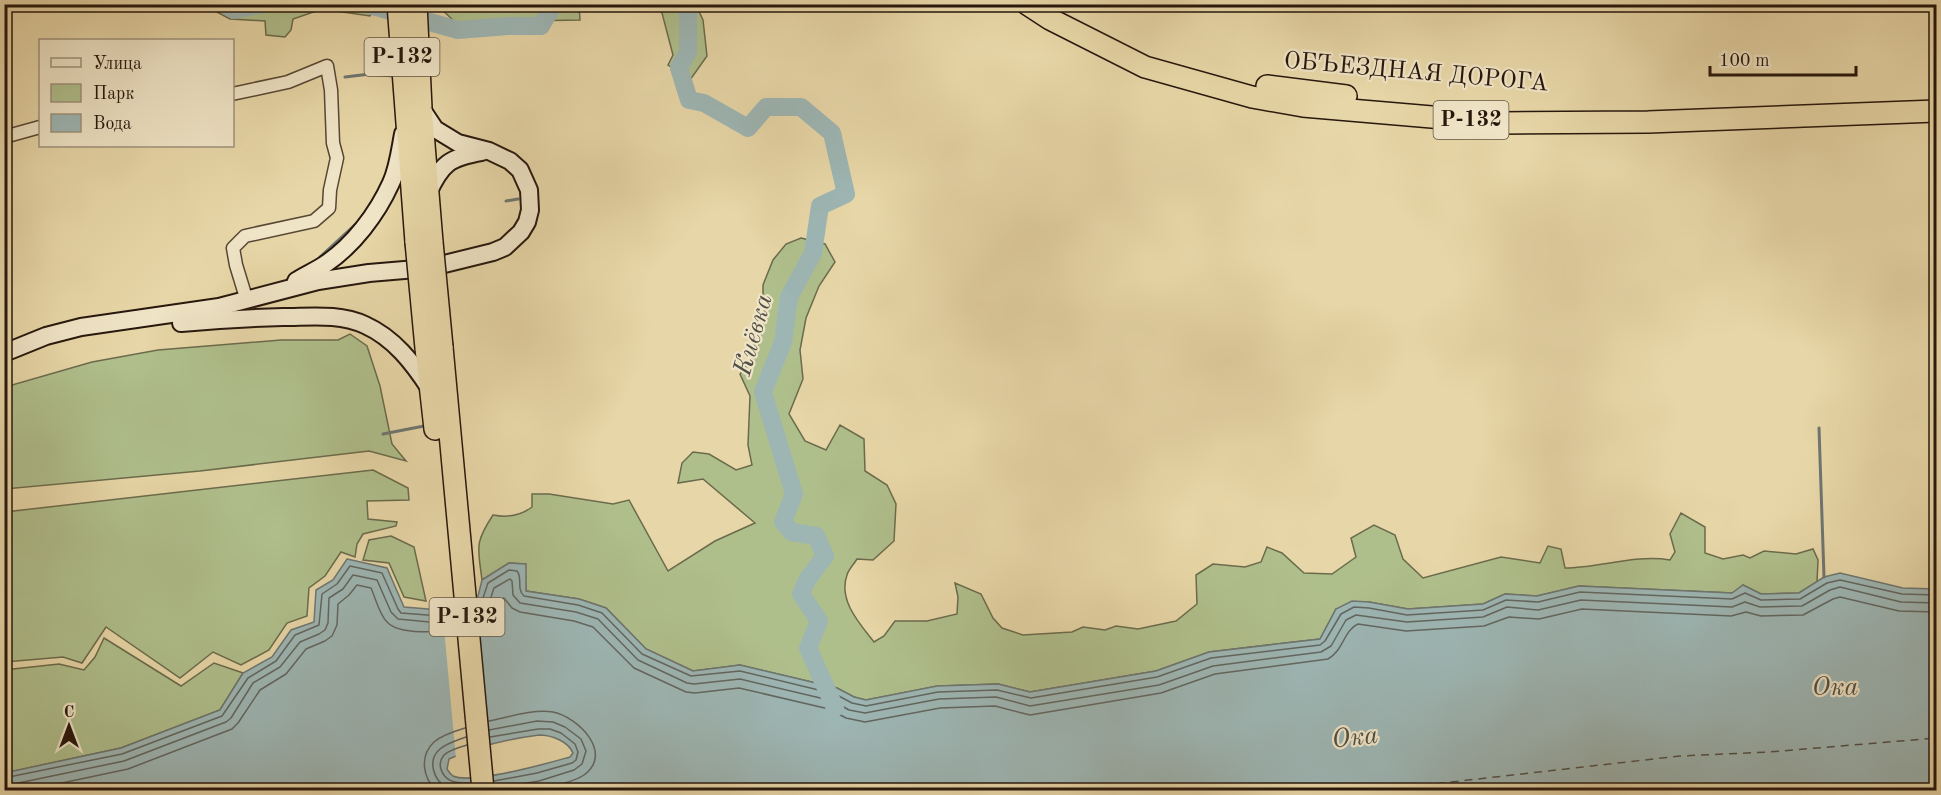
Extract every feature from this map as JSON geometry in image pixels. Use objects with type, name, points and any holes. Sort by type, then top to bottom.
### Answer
[{"type":"highway","name":"Р-132","points":[[398,4],[428,194],[424,242]]},
{"type":"highway","name":"Р-132","points":[[416,4],[414,109],[424,242],[483,790]]},
{"type":"highway","name":"ОБЪЕЗДНАЯ ДОРОГА","points":[[1027,4],[1050,19],[1145,67],[1252,97],[1303,106],[1502,123],[1648,122],[1936,111]]},
{"type":"highway","name":"ОБЪЕЗДНАЯ ДОРОГА","points":[[1051,4],[1150,55],[1254,84],[1360,98],[1504,111],[1648,109],[1936,97]]},
{"type":"highway","name":"Р-132","points":[[434,348],[430,389],[444,444],[469,790]]},
{"type":"main road","points":[[4,353],[46,336],[81,327],[219,307],[247,301],[318,281],[369,273],[428,268],[493,252],[505,247],[521,232],[527,222],[530,210],[529,190],[520,170],[510,161],[489,151],[458,143],[435,129],[414,109],[392,182],[366,225],[345,248],[325,264],[275,293]]},
{"type":"main road","points":[[428,194],[436,176],[450,161],[464,155],[489,151]]},
{"type":"main road","points":[[121,322],[153,326],[227,319],[326,316],[351,320],[367,326],[396,346],[415,366],[430,389]]},
{"type":"street","points":[[234,94],[288,82],[327,66],[331,90],[333,143],[337,158],[330,190],[329,208],[314,222],[245,236],[233,248],[247,301]]},
{"type":"street","points":[[4,137],[39,127]]},
{"type":"green space","points":[[204,5],[376,5],[370,16],[322,9],[293,19],[291,30],[285,37],[266,35],[265,21],[230,19]]},
{"type":"green space","points":[[437,5],[579,5],[580,20],[455,22]]},
{"type":"green space","points":[[655,5],[696,5],[703,20],[707,56],[690,80],[668,65],[673,55],[662,13]]},
{"type":"green space","points":[[801,238],[825,244],[835,262],[819,286],[806,318],[800,350],[803,379],[789,414],[805,441],[826,450],[840,425],[864,439],[865,471],[887,485],[896,504],[894,541],[873,560],[857,559],[848,573],[845,584],[845,593],[852,611],[874,642],[884,636],[895,621],[927,621],[957,614],[958,597],[955,583],[981,594],[993,618],[1002,628],[1023,635],[1072,632],[1083,627],[1105,630],[1116,626],[1138,629],[1176,621],[1197,604],[1196,575],[1213,564],[1245,567],[1261,562],[1267,547],[1282,553],[1304,573],[1332,574],[1356,557],[1351,538],[1374,525],[1395,535],[1403,559],[1423,578],[1501,557],[1540,563],[1548,546],[1561,549],[1565,568],[1644,559],[1670,560],[1675,552],[1670,534],[1681,513],[1705,527],[1705,553],[1723,559],[1743,555],[1750,558],[1764,551],[1796,554],[1813,549],[1818,560],[1817,582],[1799,593],[1761,594],[1743,585],[1733,593],[1579,586],[1537,596],[1505,594],[1483,604],[1408,609],[1369,602],[1336,609],[1320,639],[1209,652],[1156,671],[1030,692],[998,684],[938,686],[866,700],[854,697],[837,688],[740,665],[693,671],[646,649],[606,608],[579,599],[526,591],[525,564],[509,563],[482,580],[479,546],[487,525],[493,515],[514,516],[532,507],[532,494],[549,494],[613,504],[629,500],[668,571],[715,541],[755,523],[703,479],[678,483],[682,463],[693,452],[709,454],[736,470],[752,465],[748,445],[750,396],[740,374],[756,354],[763,326],[763,285],[773,260],[786,244]]},
{"type":"green space","points":[[350,334],[367,346],[380,386],[392,444],[406,461],[369,451],[200,471],[5,489],[5,387],[92,362],[158,350],[281,340],[338,340]]},
{"type":"green space","points":[[373,470],[408,488],[409,500],[367,501],[368,519],[397,522],[396,526],[363,534],[357,544],[355,557],[341,552],[325,576],[309,588],[307,616],[287,623],[269,650],[241,665],[213,652],[180,678],[106,627],[82,663],[63,657],[5,662],[5,512]]},
{"type":"green space","points":[[391,536],[414,547],[426,601],[404,597],[389,563],[363,560],[369,540]]},
{"type":"green space","points":[[104,638],[181,686],[214,663],[243,673],[220,710],[121,748],[5,773],[4,670],[59,664],[84,670],[95,657]]},
{"type":"water","name":"Ока","points":[[347,559],[387,568],[404,607],[440,610],[478,596],[482,580],[509,563],[526,564],[526,591],[579,599],[606,608],[646,649],[693,671],[740,665],[837,688],[854,697],[866,700],[937,686],[998,684],[1030,692],[1156,671],[1209,652],[1320,639],[1336,609],[1352,601],[1408,609],[1483,604],[1505,594],[1537,596],[1579,586],[1732,593],[1743,585],[1761,594],[1799,593],[1824,577],[1840,573],[1903,588],[1936,589],[1936,790],[5,790],[4,773],[121,748],[220,710],[243,673],[272,657],[291,630],[314,622],[316,590],[333,580]],"holes":[[[544,735],[563,742],[573,753],[570,757],[493,776],[463,778],[453,776],[447,769],[449,759],[471,750],[505,741]]]},
{"type":"pier","points":[[475,593],[489,747],[456,759],[442,606]]},
{"type":"waterway","name":"Киёвка","points":[[224,4],[234,10],[264,4]]},
{"type":"waterway","name":"Киёвка","points":[[366,4],[458,30],[541,26],[554,4]]},
{"type":"waterway","name":"Киёвка","points":[[682,4],[688,11],[688,52],[679,68],[689,100],[704,103],[748,128],[766,107],[801,107],[832,133],[846,194],[820,206],[813,253],[789,297],[783,342],[763,392],[794,494],[783,522],[792,532],[816,536],[825,556],[807,580],[801,594],[819,621],[808,648],[835,708]]},
{"type":"waterway","points":[[345,77],[370,74],[393,76]]},
{"type":"waterway","points":[[506,201],[518,199]]},
{"type":"waterway","points":[[320,257],[359,221]]},
{"type":"waterway","points":[[383,434],[424,426]]},
{"type":"waterway","points":[[1819,428],[1824,577]]},
{"type":"ferry route","points":[[1381,790],[1680,756],[1769,752],[1936,738]]}]
